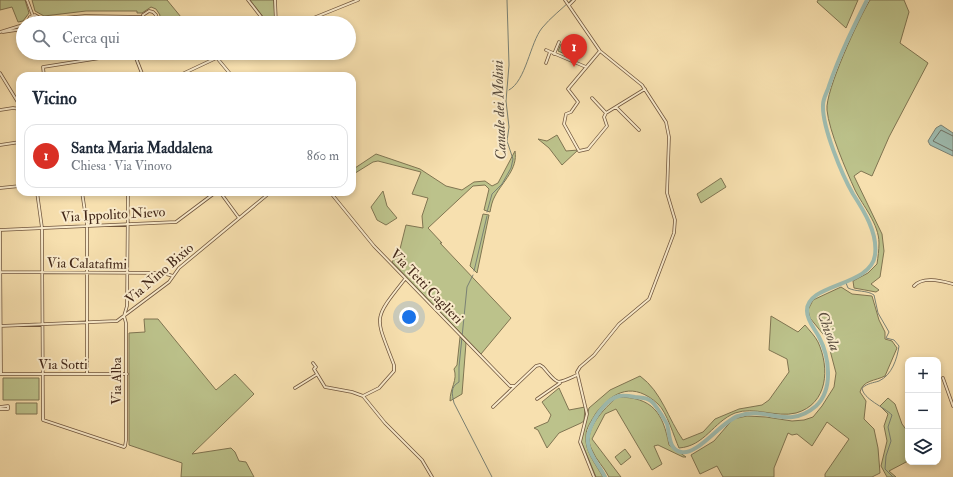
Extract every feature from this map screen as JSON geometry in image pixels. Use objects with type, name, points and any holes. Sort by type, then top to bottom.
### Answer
[{"type":"street","points":[[27,0],[33,16],[38,16]]},
{"type":"street","points":[[248,0],[261,16]]},
{"type":"street","points":[[275,0],[276,16]]},
{"type":"street","points":[[318,16],[358,0]]},
{"type":"street","points":[[569,5],[574,0]]},
{"type":"street","points":[[566,1],[600,51],[645,89],[668,127],[667,193],[675,226],[649,299],[619,324],[594,355],[580,367],[577,375],[587,414],[580,442],[594,477]]},
{"type":"street","points":[[144,16],[147,11],[153,12],[156,16]]},
{"type":"street","points":[[0,32],[16,26]]},
{"type":"street","points":[[0,32],[16,31]]},
{"type":"street","points":[[554,54],[559,42]]},
{"type":"street","points":[[546,50],[586,67]]},
{"type":"street","points":[[600,51],[569,89],[578,102],[571,112],[566,114],[564,124],[579,151],[588,149],[607,126],[604,117],[606,113],[645,89]]},
{"type":"street","points":[[546,63],[550,52]]},
{"type":"street","points":[[44,72],[43,66],[85,60]]},
{"type":"street","points":[[136,60],[141,72]]},
{"type":"street","points":[[187,72],[213,60]]},
{"type":"street","points":[[219,60],[229,72]]},
{"type":"street","points":[[0,73],[16,98]]},
{"type":"street","points":[[592,98],[606,113]]},
{"type":"street","points":[[616,107],[638,130]]},
{"type":"street","points":[[0,110],[16,108]]},
{"type":"street","points":[[0,145],[16,143]]},
{"type":"street","points":[[0,188],[16,186]]},
{"type":"street","points":[[38,196],[42,228],[42,374]]},
{"type":"street","points":[[83,196],[87,225],[87,374]]},
{"type":"street","name":"Via Alba","points":[[42,374],[43,420],[125,446],[127,374],[126,323],[124,316],[127,306],[128,196]]},
{"type":"street","name":"Via Ippolito Nievo","points":[[0,230],[176,222],[211,196]]},
{"type":"street","points":[[223,196],[239,218]]},
{"type":"street","name":"Via Nino Bixio","points":[[0,326],[117,321],[148,299],[173,276],[179,268],[266,196]]},
{"type":"street","name":"Via Tetti Caglieri","points":[[333,196],[374,246],[405,279],[510,386],[515,386]]},
{"type":"street","points":[[0,230],[0,374]]},
{"type":"street","name":"Via Calatafimi","points":[[0,272],[167,273],[173,276]]},
{"type":"street","points":[[363,396],[379,388],[394,371],[394,365],[381,330],[379,316],[383,307],[405,279]]},
{"type":"street","points":[[914,286],[918,282],[924,281],[940,281],[953,284]]},
{"type":"street","points":[[313,363],[316,367],[314,369],[316,375],[324,388],[352,392],[363,396],[385,423],[422,460],[432,477]]},
{"type":"street","points":[[493,407],[536,366],[540,365],[556,382],[560,382]]},
{"type":"street","name":"Via Sotti","points":[[0,374],[127,374]]},
{"type":"street","points":[[295,388],[316,375]]},
{"type":"street","points":[[537,399],[560,382],[577,375]]},
{"type":"street","points":[[943,378],[953,406]]},
{"type":"green space","points":[[0,0],[25,0],[29,13],[27,16],[16,17],[12,7],[0,10]]},
{"type":"green space","points":[[32,0],[167,0],[180,16],[160,16],[156,9],[151,7],[142,13],[137,13],[137,11],[86,11],[44,16],[35,11]]},
{"type":"green space","points":[[250,0],[274,0],[275,16],[263,16]]},
{"type":"green space","points":[[818,0],[858,0],[846,28],[817,2]]},
{"type":"green space","points":[[870,0],[904,0],[909,12],[900,43],[928,63],[889,137],[872,176],[861,171],[854,176],[882,234],[884,251],[880,277],[871,284],[879,290],[876,292],[854,288],[853,281],[868,273],[877,264],[879,246],[878,236],[874,222],[855,190],[834,139],[827,110],[831,87],[858,22]]},
{"type":"green space","points":[[561,44],[575,50],[572,57],[558,51]]},
{"type":"green space","points":[[557,135],[566,151],[578,150],[562,165],[549,148],[538,139],[547,141]]},
{"type":"green space","points":[[515,151],[512,169],[498,190],[490,212],[484,210],[489,189],[485,185],[473,186],[428,228],[442,243],[440,243],[511,318],[481,354],[392,262],[400,249],[406,225],[423,228],[422,216],[428,198],[412,194],[421,172],[378,161],[373,162],[356,173],[356,167],[376,154],[420,169],[446,186],[462,190],[474,182],[485,181],[492,186],[498,183]]},
{"type":"green space","points":[[721,178],[726,187],[701,203],[697,194]]},
{"type":"green space","points":[[383,191],[387,206],[397,218],[386,225],[377,220],[371,207]]},
{"type":"green space","points":[[483,214],[489,215],[477,273],[470,266]]},
{"type":"green space","points":[[841,287],[852,294],[872,296],[879,320],[885,332],[885,339],[892,341],[897,348],[885,376],[870,381],[864,385],[860,392],[866,401],[864,419],[874,429],[878,448],[880,473],[872,477],[825,477],[825,474],[849,439],[827,422],[812,446],[797,434],[792,435],[788,433],[774,468],[774,477],[723,477],[717,466],[700,474],[691,455],[714,441],[733,419],[747,416],[792,421],[804,420],[813,417],[822,406],[834,387],[836,373],[827,339],[810,318],[808,310],[813,300]]},
{"type":"green space","points":[[771,316],[798,332],[805,325],[818,342],[822,352],[825,374],[824,384],[815,402],[796,413],[781,414],[742,411],[735,413],[727,417],[696,443],[679,448],[667,419],[658,404],[649,397],[633,391],[617,394],[603,405],[596,413],[586,432],[586,441],[589,452],[603,477],[596,477],[581,441],[589,408],[610,390],[640,376],[648,382],[654,390],[683,440],[703,432],[715,419],[739,409],[762,405],[769,400],[789,372],[787,359],[769,350]]},
{"type":"green space","points":[[144,319],[158,319],[216,390],[235,374],[254,394],[192,454],[231,448],[235,452],[239,461],[246,462],[254,477],[181,477],[182,463],[129,445],[129,333],[145,332]]},
{"type":"green space","points":[[460,337],[466,343],[462,394],[450,401],[455,377],[454,369],[457,365]]},
{"type":"green space","points":[[3,378],[39,378],[39,400],[3,400]]},
{"type":"green space","points":[[559,388],[569,410],[585,407],[584,421],[559,433],[547,448],[538,430],[534,428],[548,422],[551,415],[542,402]]},
{"type":"green space","points":[[617,397],[639,400],[648,404],[654,409],[663,424],[669,445],[686,457],[658,445],[654,446],[662,464],[652,470],[616,409],[605,414],[592,439],[621,477],[609,477],[594,454],[589,443],[589,435],[600,414]]},
{"type":"green space","points":[[888,398],[895,404],[902,424],[905,428],[905,463],[889,471],[896,477],[887,477],[881,466],[887,441],[884,426],[888,414],[880,406]]},
{"type":"green space","points":[[16,403],[37,403],[37,414],[16,414]]},
{"type":"green space","points":[[625,449],[631,457],[621,465],[615,457]]},
{"type":"water","points":[[941,125],[953,133],[953,156],[930,145],[928,141],[936,128]]},
{"type":"waterway","name":"Canale dei Molini","points":[[487,212],[492,194],[502,184],[511,168],[513,159],[507,141],[509,127],[506,101],[509,65],[507,0]]},
{"type":"waterway","points":[[509,90],[520,79],[534,43],[542,28],[571,0]]},
{"type":"waterway","name":"Chisola","points":[[605,477],[589,448],[588,436],[590,429],[601,410],[610,401],[619,396],[643,398],[651,401],[667,424],[670,441],[674,448],[681,452],[687,452],[702,444],[731,419],[738,416],[748,413],[758,413],[796,417],[816,406],[822,399],[827,382],[827,363],[819,337],[807,315],[809,302],[827,289],[863,273],[871,265],[875,255],[874,239],[866,215],[849,186],[838,163],[829,138],[823,105],[824,98],[837,64],[867,0]]},
{"type":"waterway","name":"Canale dei Molini","points":[[474,271],[487,216]]},
{"type":"waterway","name":"Canale dei Molini","points":[[473,275],[467,287],[459,367],[459,382],[454,386],[452,394],[454,403],[492,477]]},
{"type":"waterway","points":[[846,283],[848,288],[868,292],[874,295],[878,313],[889,332],[886,338],[894,340],[899,346],[891,371],[879,381],[868,384],[862,388],[866,396],[892,415],[888,427],[891,441],[886,456],[885,469],[893,477]]},
{"type":"place","name":"Santa Maria Maddalena","points":[[574,67]]}]
